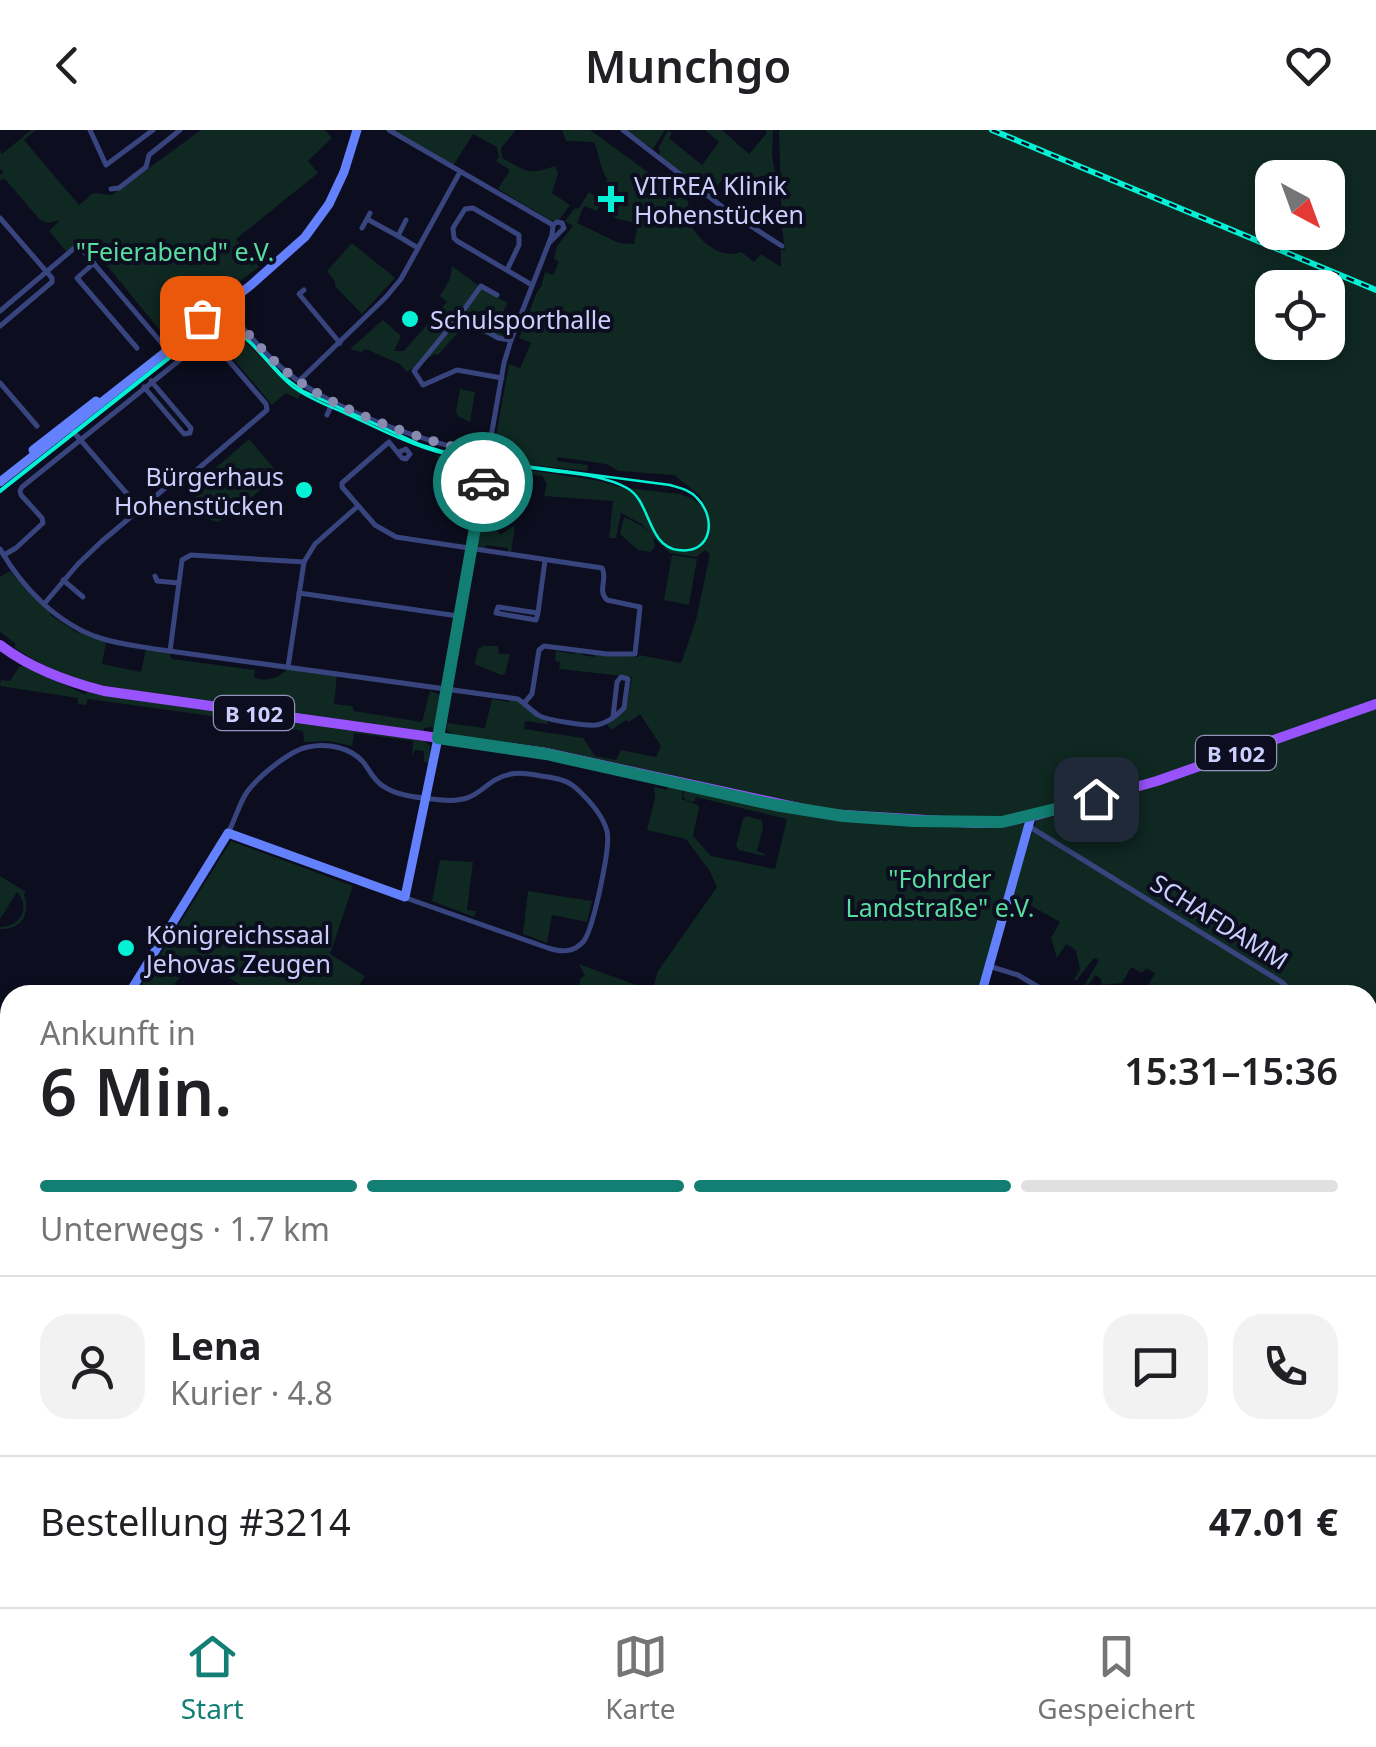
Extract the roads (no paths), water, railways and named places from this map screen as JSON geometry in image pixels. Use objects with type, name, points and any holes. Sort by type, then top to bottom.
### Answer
[{"type":"main road","name":"B 102","points":[[0,642],[13,655],[54,676],[104,691],[546,754],[828,814],[976,823],[1030,822],[1376,704]]},
{"type":"street","points":[[90,130],[106,165],[152,130]]},
{"type":"street","points":[[111,189],[119,188],[146,167],[148,155],[180,130]]},
{"type":"street","points":[[0,479],[305,237],[322,215],[344,172],[357,130]]},
{"type":"street","points":[[389,130],[553,225]]},
{"type":"street","points":[[623,130],[729,212],[782,246]]},
{"type":"street","points":[[299,382],[401,279],[460,172]]},
{"type":"street","points":[[507,270],[519,235],[474,208],[465,210],[453,228],[454,238],[507,270],[532,284]]},
{"type":"street","points":[[362,228],[368,216],[418,248]]},
{"type":"street","points":[[0,218],[52,282],[0,326]]},
{"type":"street","points":[[398,236],[406,220]]},
{"type":"street","points":[[406,898],[502,378],[511,340],[553,225],[557,222],[564,226],[548,245]]},
{"type":"street","points":[[0,311],[78,244],[167,349]]},
{"type":"street","points":[[94,263],[77,278],[136,348]]},
{"type":"street","points":[[497,295],[481,286],[414,368],[422,385],[457,370],[502,378]]},
{"type":"street","points":[[299,294],[340,342]]},
{"type":"street","points":[[222,305],[299,382],[403,432],[488,456]]},
{"type":"street","points":[[460,315],[498,338],[511,340]]},
{"type":"street","points":[[44,604],[86,555],[164,490],[192,474],[267,410],[208,339],[20,490],[43,523],[16,548],[2,552],[20,580],[44,604],[74,626],[121,643],[518,699],[542,718],[593,725],[613,717],[624,708],[626,678],[621,677],[618,682],[613,717]]},
{"type":"street","points":[[144,387],[184,434],[190,433],[191,428],[151,381]]},
{"type":"street","points":[[0,383],[37,426]]},
{"type":"street","points":[[327,415],[333,400]]},
{"type":"street","points":[[69,426],[140,509]]},
{"type":"street","points":[[399,452],[389,442],[342,483],[375,525],[388,534],[602,568],[604,598],[640,607],[635,654],[544,646],[539,650],[532,694],[524,702]]},
{"type":"street","points":[[288,667],[304,562],[315,544],[358,506]]},
{"type":"street","points":[[170,651],[182,560],[188,555],[304,562]]},
{"type":"street","points":[[538,613],[498,607],[496,613],[536,620],[538,613],[545,560]]},
{"type":"street","points":[[155,576],[157,581],[179,583]]},
{"type":"street","points":[[63,580],[83,597]]},
{"type":"street","points":[[299,593],[458,616]]},
{"type":"street","points":[[134,985],[228,833],[248,790],[287,756],[308,746],[350,751],[381,786],[426,798],[465,800],[498,779],[516,773],[557,778],[574,786],[600,816],[608,836],[590,930],[581,944],[568,951],[548,948],[228,833]]},
{"type":"street","points":[[984,985],[1030,822]]},
{"type":"street","name":"SCHAFDAMM","points":[[1030,822],[1285,985]]},
{"type":"street","points":[[989,966],[1010,971],[1034,985]]},
{"type":"tram line","points":[[0,490],[195,336],[213,327],[225,327],[243,334],[303,391],[419,444],[487,461],[670,485],[697,498],[709,525],[698,547],[668,547],[655,532],[635,494],[627,488],[591,476],[456,457],[405,441],[299,391],[245,338],[220,328],[202,333],[0,492]]},
{"type":"railway","points":[[992,130],[1376,290]]},
{"type":"place","name":"VITREA Klinik Hohenstücken","points":[[611,199]]},
{"type":"place","name":"Schulsporthalle","points":[[410,319]]},
{"type":"place","name":"Bürgerhaus Hohenstücken","points":[[304,490]]},
{"type":"place","name":"Königreichssaal Jehovas Zeugen","points":[[126,948]]},
{"type":"park label","name":"\"Feierabend\" e.V.","points":[[175,251]]},
{"type":"park label","name":"\"Fohrder Landstraße\" e.V.","points":[[940,892]]}]
